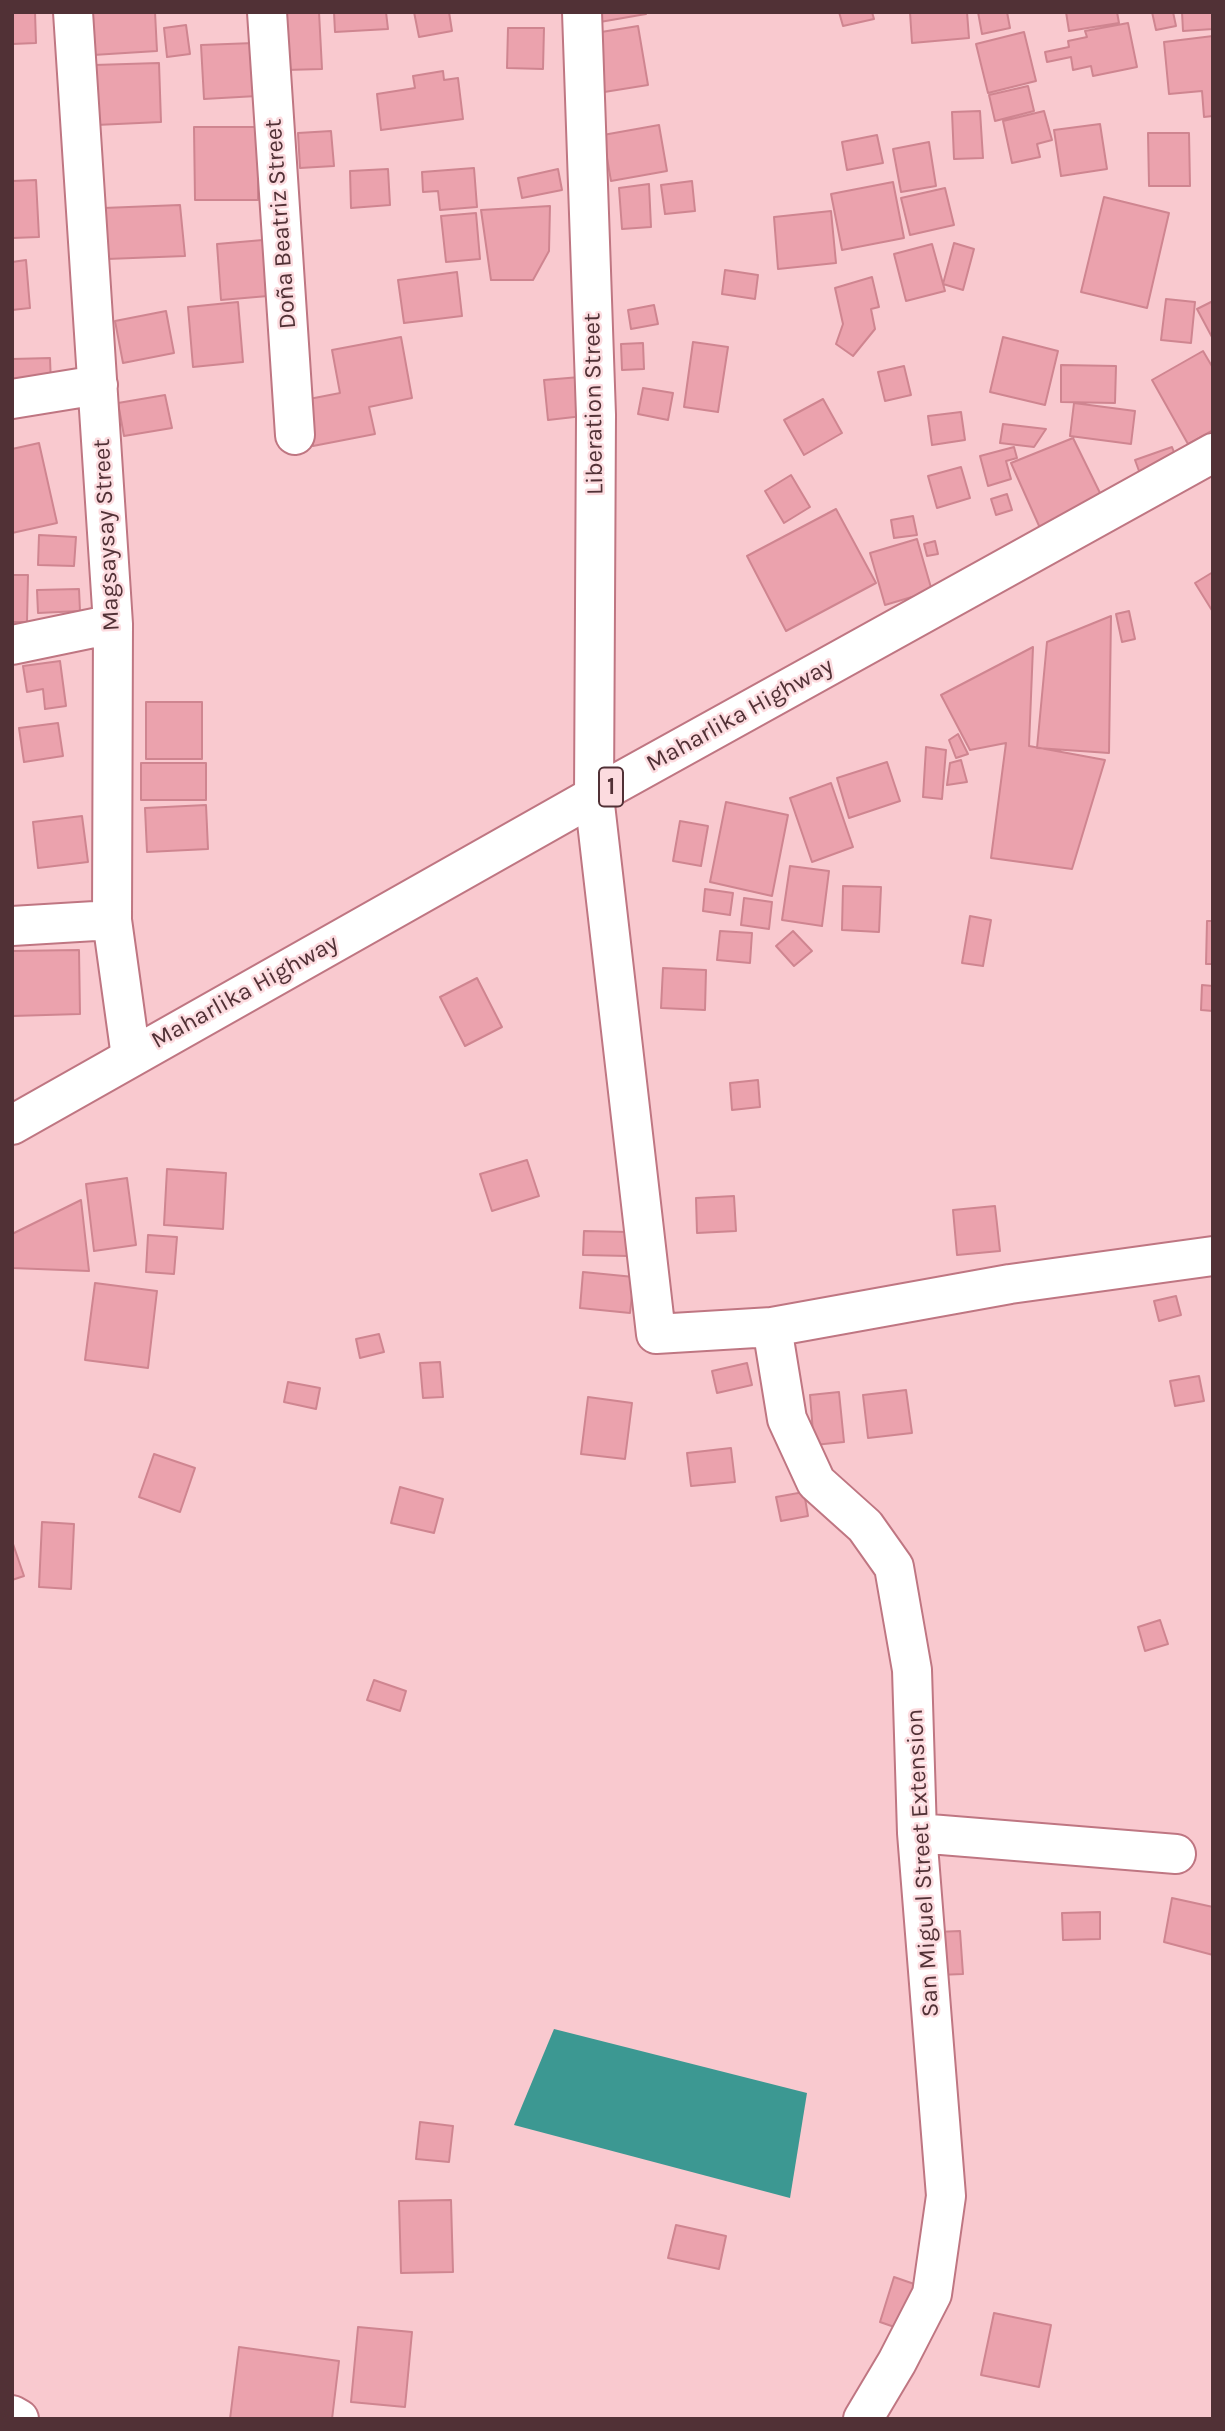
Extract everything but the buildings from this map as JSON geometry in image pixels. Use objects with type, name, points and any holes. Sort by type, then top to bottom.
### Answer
[{"type":"main road","name":"Magsaysay Street","points":[[73,12],[114,624],[113,920],[131,1057]]},
{"type":"main road","name":"Doña Beatriz Street","points":[[267,12],[295,435]]},
{"type":"main road","name":"Liberation Street","points":[[582,12],[596,415],[594,796],[656,1334],[772,1327]]},
{"type":"main road","points":[[12,399],[97,385]]},
{"type":"main road","name":"Maharlika Highway","points":[[12,1125],[594,796],[1213,453]]},
{"type":"main road","points":[[12,645],[114,624]]},
{"type":"main road","points":[[12,926],[113,920]]},
{"type":"main road","points":[[772,1327],[1010,1284],[1213,1256]]},
{"type":"main road","name":"San Miguel Street Extension","points":[[772,1327],[787,1419],[817,1482],[865,1526],[894,1567],[912,1670],[917,1833],[946,2196],[932,2294],[897,2362],[863,2419]]},
{"type":"main road","points":[[917,1833],[1175,1854]]},
{"type":"main road","points":[[12,2414],[19,2419]]},
{"type":"water","points":[[554,2029],[807,2093],[790,2198],[514,2125]]}]
